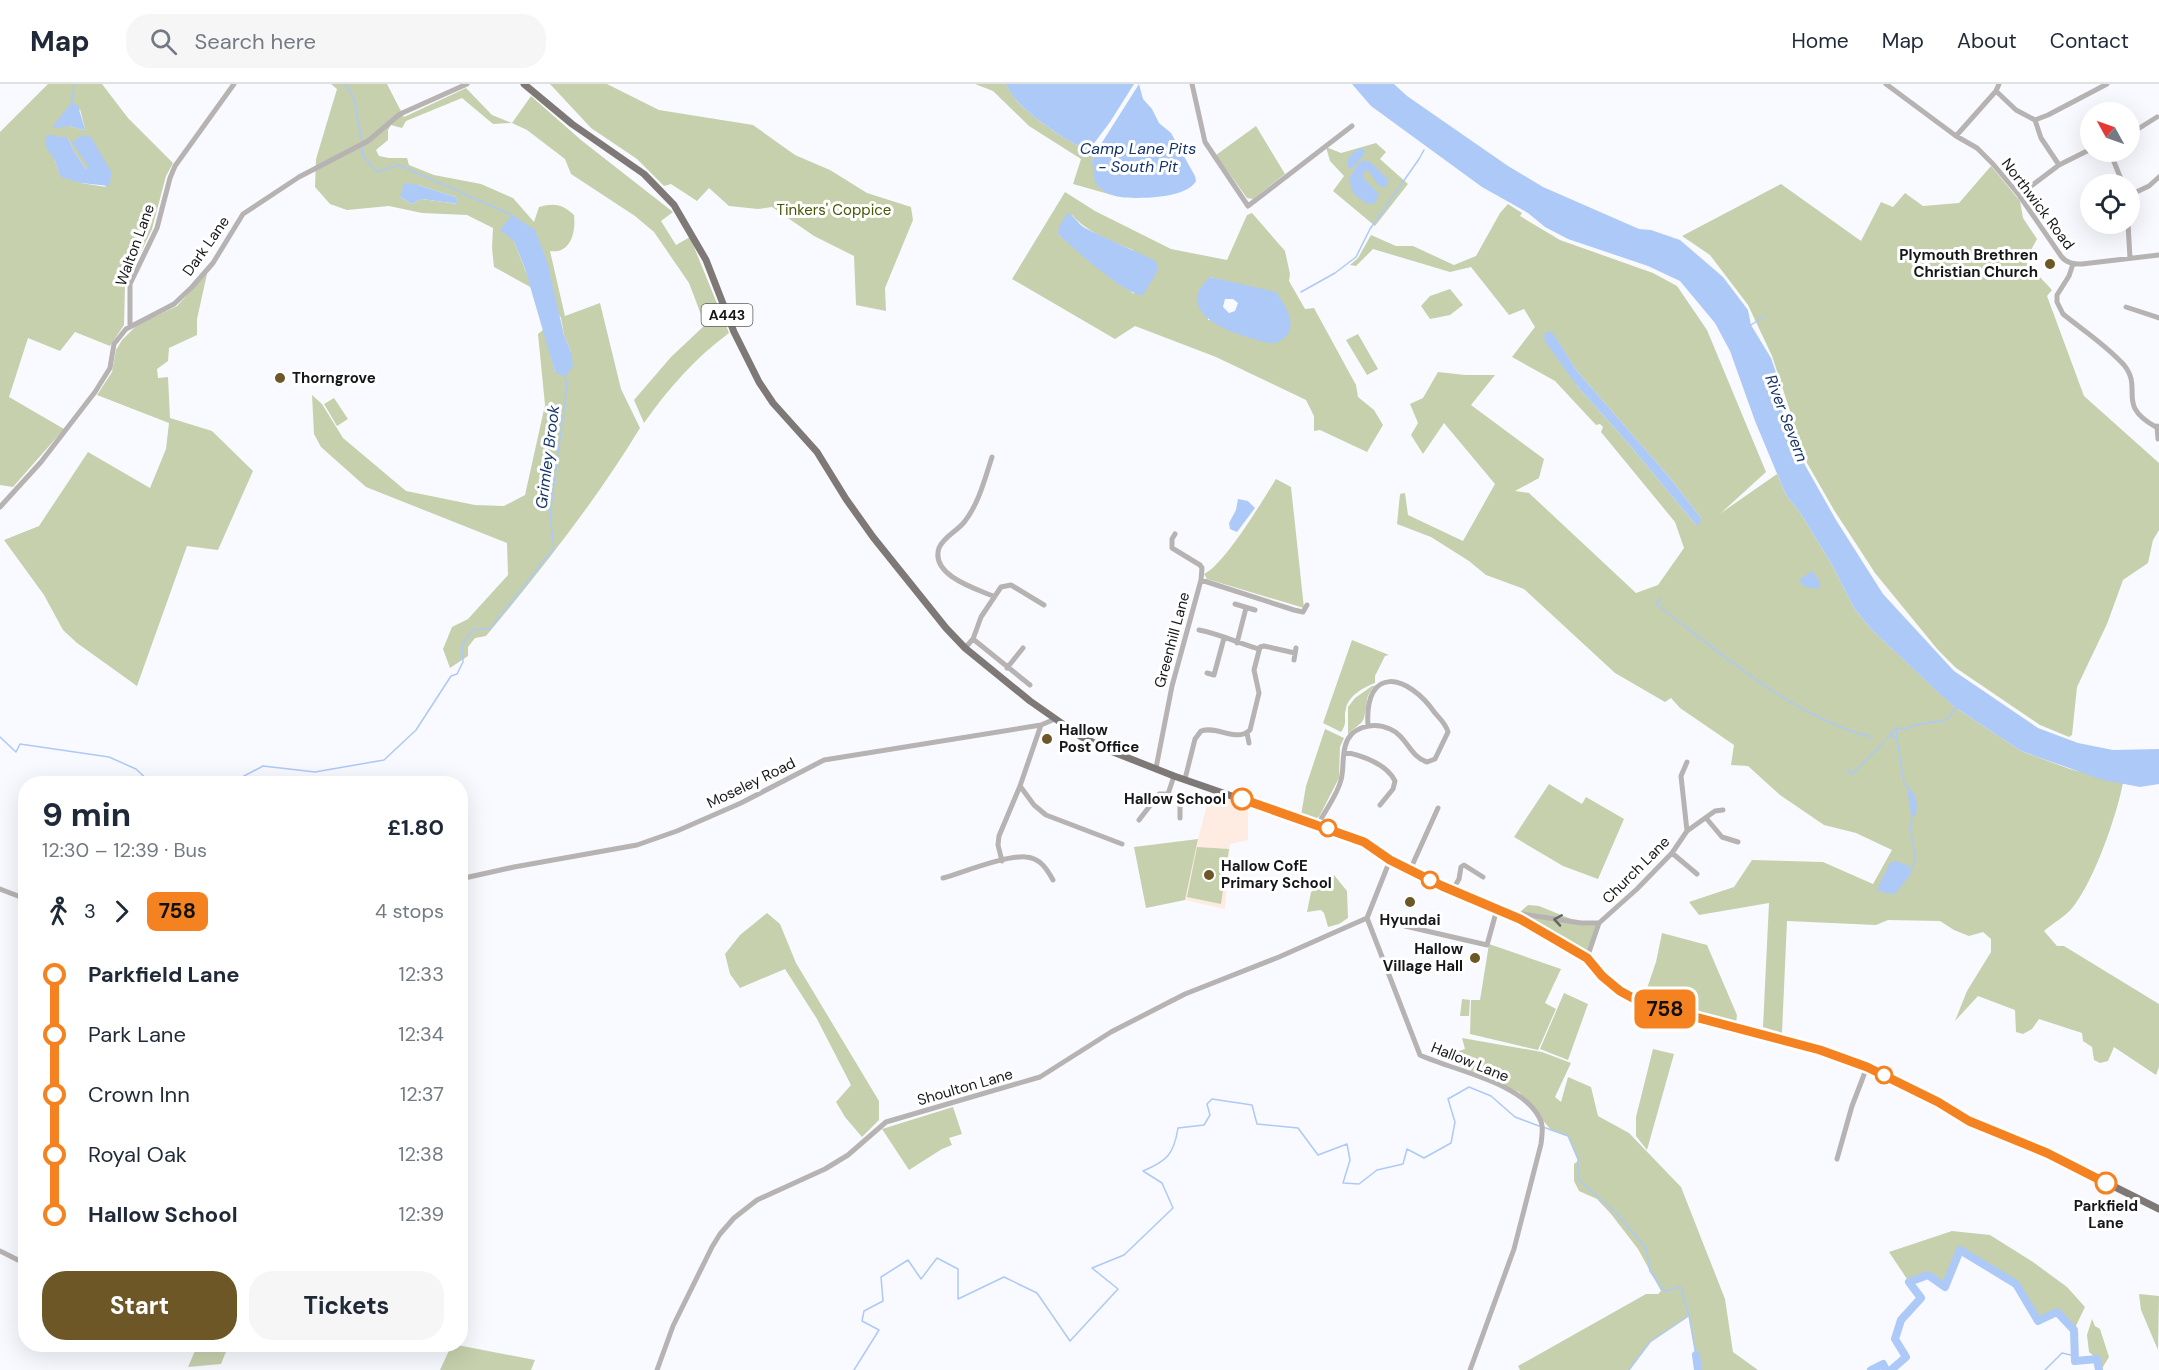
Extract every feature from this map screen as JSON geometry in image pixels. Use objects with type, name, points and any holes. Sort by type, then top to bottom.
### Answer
[{"type":"main road","name":"A443","points":[[524,84],[572,124],[644,174],[674,205],[706,260],[734,332],[759,382],[773,403],[817,452],[873,537],[946,628],[965,648],[1055,719],[1080,736],[1108,750],[1174,776],[1364,842],[1390,860],[1452,891],[1520,919],[1587,958],[1602,976],[1620,991],[1642,1003],[1820,1050],[1867,1067],[1938,1102],[1969,1121],[2047,1153],[2159,1209]]},
{"type":"street","name":"Walton Lane","points":[[130,326],[130,284],[157,228],[175,166],[234,84]]},
{"type":"street","name":"Dark Lane","points":[[0,507],[41,462],[95,392],[110,368],[114,344],[130,326],[174,304],[192,287],[213,262],[243,214],[299,177],[368,141],[400,114],[467,84]]},
{"type":"street","points":[[1192,84],[1205,142],[1248,206],[1352,126]]},
{"type":"street","name":"Northwick Road","points":[[1886,84],[1956,136],[1977,148],[2019,195],[2063,259],[2073,264],[2159,255]]},
{"type":"street","points":[[1956,136],[1996,91],[1999,84]]},
{"type":"street","points":[[2035,120],[2107,84]]},
{"type":"street","points":[[1996,91],[2016,110],[2035,120],[2041,138],[2060,165]]},
{"type":"street","points":[[2140,128],[2157,117]]},
{"type":"street","points":[[2019,195],[2060,165],[2080,155]]},
{"type":"street","points":[[2140,190],[2159,177]]},
{"type":"street","points":[[2129,234],[2130,258]]},
{"type":"street","points":[[2073,264],[2069,276],[2056,295],[2059,308],[2110,350],[2125,367],[2131,376],[2134,408],[2146,421],[2158,425],[2158,439]]},
{"type":"street","points":[[2126,307],[2159,318]]},
{"type":"street","points":[[992,457],[982,490],[964,522],[945,539],[939,548],[939,559],[950,577],[993,596]]},
{"type":"street","name":"Greenhill Lane","points":[[1156,768],[1172,686],[1201,580],[1202,568],[1200,564],[1172,548],[1172,539],[1175,534]]},
{"type":"street","points":[[1201,580],[1302,612],[1307,605]]},
{"type":"street","points":[[965,648],[972,639],[993,596],[1001,587],[1011,585],[1044,606]]},
{"type":"street","points":[[1235,604],[1255,610]]},
{"type":"street","points":[[1237,643],[1246,608]]},
{"type":"street","points":[[1199,630],[1218,634],[1237,643],[1259,649],[1264,646],[1296,650],[1294,660]]},
{"type":"street","points":[[1207,673],[1214,675],[1224,638]]},
{"type":"street","points":[[972,639],[1030,685]]},
{"type":"street","points":[[1008,668],[1023,648]]},
{"type":"street","points":[[1185,779],[1195,739],[1201,731],[1210,729],[1236,735],[1247,733],[1251,728],[1259,693],[1254,670],[1259,649]]},
{"type":"street","points":[[1318,825],[1342,779],[1344,752],[1347,741],[1354,732],[1368,726],[1382,726],[1396,732],[1417,757],[1427,762],[1435,759],[1448,732],[1445,724],[1422,695],[1394,680],[1383,683],[1374,693],[1368,706],[1368,726]]},
{"type":"street","name":"Moseley Road","points":[[468,877],[637,845],[677,831],[741,803],[824,760],[1041,725],[1055,719]]},
{"type":"street","points":[[1002,861],[998,844],[999,836],[1020,786],[1041,725]]},
{"type":"street","points":[[1247,733],[1249,743]]},
{"type":"street","points":[[1344,752],[1368,759],[1392,776],[1395,781],[1393,789],[1380,805]]},
{"type":"street","name":"Church Lane","points":[[1687,762],[1681,776],[1687,831]]},
{"type":"street","points":[[1168,794],[1174,776]]},
{"type":"street","points":[[1020,786],[1034,805],[1046,815],[1122,844]]},
{"type":"street","points":[[1139,820],[1160,794],[1168,794],[1180,801],[1180,818]]},
{"type":"street","points":[[1410,870],[1438,808]]},
{"type":"street","name":"Church Lane","points":[[1587,958],[1599,923],[1672,853],[1687,831],[1715,811],[1723,810]]},
{"type":"street","points":[[1706,819],[1722,837],[1738,842]]},
{"type":"street","points":[[1672,853],[1697,874]]},
{"type":"street","points":[[945,879],[1025,856],[1045,866],[1050,879]]},
{"type":"street","points":[[1367,918],[1390,860]]},
{"type":"street","points":[[1452,891],[1459,879],[1461,867],[1464,865],[1483,877]]},
{"type":"street","points":[[0,889],[18,896]]},
{"type":"street","points":[[1405,926],[1487,945],[1497,909]]},
{"type":"street","name":"Church Lane","points":[[1520,919],[1523,914],[1581,923],[1599,923]]},
{"type":"street","name":"Hallow Lane","points":[[1367,918],[1420,1054],[1442,1065],[1507,1087],[1540,1117],[1541,1143],[1507,1271],[1487,1319],[1470,1370]]},
{"type":"street","name":"Shoulton Lane","points":[[657,1370],[673,1326],[712,1247],[734,1218],[757,1200],[832,1164],[856,1149],[886,1122],[1040,1077],[1111,1032],[1185,994],[1279,957],[1367,918]]},
{"type":"street","points":[[1837,1159],[1852,1106],[1867,1067]]},
{"type":"street","points":[[0,1251],[18,1260]]},
{"type":"shaded area","name":"Hallow CofE Primary School","points":[[1210,793],[1248,806],[1248,840],[1230,844],[1225,909],[1185,900]]},
{"type":"green space","points":[[48,84],[102,84],[128,118],[173,163],[166,176],[152,229],[125,285],[124,325],[110,346],[75,332],[60,351],[28,338],[9,397],[64,429],[13,487],[0,485],[0,132]],"holes":[[[80,109],[85,129],[82,130],[70,126]],[[68,138],[86,169],[89,166],[77,151],[106,187],[81,183],[59,173],[54,158]]]},
{"type":"green space","points":[[331,84],[387,84],[404,117],[466,88],[492,115],[512,123],[493,124],[462,98],[406,121],[402,128],[391,125],[388,130],[388,140],[376,150],[379,156],[407,158],[409,165],[434,175],[481,184],[513,198],[534,222],[539,207],[544,206],[562,207],[574,215],[571,240],[563,249],[550,251],[565,316],[600,303],[621,389],[640,428],[605,482],[547,561],[486,636],[475,638],[468,647],[468,656],[450,668],[443,649],[452,627],[468,619],[508,575],[507,543],[366,487],[321,447],[314,434],[312,395],[322,404],[343,438],[406,491],[475,505],[504,506],[525,495],[545,405],[538,334],[544,329],[555,372],[571,352],[564,335],[561,318],[514,241],[532,288],[494,267],[493,228],[467,215],[422,213],[389,206],[347,210],[330,204],[315,187],[316,159],[337,89]],"holes":[[[418,185],[456,197],[457,204],[422,199],[412,204],[400,197]]]},
{"type":"green space","name":"Tinkers' Coppice","points":[[550,84],[607,84],[659,110],[753,125],[795,155],[830,170],[867,193],[911,207],[913,220],[885,288],[886,311],[856,305],[854,256],[814,236],[772,207],[758,209],[729,206],[709,188],[697,201],[671,184],[664,186],[637,159],[591,128]]},
{"type":"green space","points":[[975,84],[1005,84],[1016,100],[1043,123],[1064,138],[1096,152],[1092,161],[1100,188],[1112,195],[1073,184],[1081,159],[1029,126],[993,91]]},
{"type":"green space","points":[[531,96],[581,140],[673,212],[661,221],[676,245],[690,237],[729,333],[683,375],[644,423],[634,400],[671,357],[705,325],[689,283],[654,232],[635,216],[571,174],[565,159],[527,130],[512,123]]},
{"type":"green space","points":[[1256,126],[1285,174],[1253,199],[1247,198],[1216,155]]},
{"type":"green space","points":[[1376,143],[1386,152],[1380,159],[1408,184],[1375,226],[1333,191],[1344,176],[1330,161],[1326,147],[1341,153]]},
{"type":"green space","points":[[1991,166],[2020,201],[2023,218],[2037,239],[2025,261],[2052,290],[2047,296],[2084,396],[2159,463],[2159,530],[2153,540],[2148,563],[2123,580],[2107,624],[2077,687],[2072,735],[2069,737],[2040,725],[1956,668],[1938,650],[1875,573],[1807,463],[1772,356],[1748,305],[1710,255],[1682,236],[1781,184],[1861,241],[1881,202],[1893,207],[1905,193],[1923,206],[1959,203]]},
{"type":"green space","points":[[1065,192],[1095,211],[1171,249],[1227,260],[1247,215],[1252,213],[1285,251],[1290,274],[1289,281],[1305,309],[1314,308],[1356,385],[1358,397],[1374,410],[1383,425],[1367,452],[1320,430],[1314,431],[1314,416],[1306,400],[1216,357],[1135,326],[1115,339],[1012,279]],"holes":[[[1072,215],[1093,232],[1133,250],[1134,294],[1058,234]],[[1210,277],[1244,286],[1291,324],[1208,320]]]},
{"type":"green space","points":[[1508,204],[1522,213],[1520,216],[1560,240],[1653,273],[1677,286],[1707,330],[1766,472],[1721,513],[1777,474],[1786,495],[1801,514],[1832,565],[1854,608],[1871,629],[1956,708],[2021,751],[2070,769],[2123,783],[2110,830],[2089,881],[2070,910],[2044,931],[2057,946],[2064,946],[2159,1004],[2159,1067],[2156,1075],[2114,1047],[2108,1061],[2100,1063],[2094,1060],[2092,1047],[2083,1041],[2082,1033],[2039,1019],[2032,1029],[2023,1034],[2016,1032],[2015,1010],[1978,996],[1955,1021],[1967,991],[1991,952],[1991,939],[1983,932],[1969,936],[1940,921],[1888,920],[1876,925],[1787,921],[1782,1033],[1763,1027],[1769,903],[1699,915],[1689,902],[1734,887],[1752,860],[1823,862],[1873,884],[1892,850],[1856,833],[1824,825],[1780,795],[1748,766],[1731,765],[1734,745],[1680,708],[1671,698],[1665,702],[1615,673],[1524,589],[1486,575],[1469,561],[1431,537],[1397,524],[1400,494],[1405,493],[1408,515],[1463,541],[1495,484],[1444,423],[1423,454],[1411,435],[1418,423],[1410,404],[1423,398],[1438,372],[1495,375],[1471,405],[1544,459],[1539,478],[1515,491],[1529,493],[1636,593],[1658,585],[1684,548],[1675,522],[1601,432],[1603,427],[1600,424],[1596,425],[1555,381],[1512,357],[1535,327],[1524,309],[1509,315],[1471,267],[1450,272],[1373,249],[1356,266],[1350,265],[1358,258],[1371,235],[1396,246],[1413,246],[1454,265],[1476,256],[1500,213]],"holes":[[[1552,333],[1577,371],[1670,478],[1701,518],[1696,525],[1577,386]]]},
{"type":"green space","points":[[206,274],[197,319],[197,335],[169,348],[168,361],[157,369],[158,378],[168,377],[170,418],[212,431],[253,471],[218,550],[187,546],[137,686],[77,643],[63,630],[44,595],[4,540],[39,526],[88,452],[150,488],[166,449],[169,423],[97,395],[112,372],[116,350],[122,340],[137,325],[177,306]]},
{"type":"green space","points":[[1450,289],[1463,305],[1450,315],[1430,319],[1421,306],[1430,296]]},
{"type":"green space","points":[[1358,334],[1378,369],[1367,375],[1346,340]]},
{"type":"green space","points":[[334,398],[348,419],[337,426],[324,404]]},
{"type":"green space","points":[[1276,479],[1291,487],[1304,608],[1207,579],[1204,574],[1232,546]]},
{"type":"green space","points":[[1352,640],[1389,655],[1385,656],[1375,676],[1375,683],[1353,696],[1347,704],[1341,732],[1323,723]]},
{"type":"green space","points":[[1375,686],[1368,697],[1363,720],[1348,735],[1348,707],[1355,698]]},
{"type":"green space","points":[[1325,729],[1344,738],[1340,747],[1339,778],[1319,817],[1313,819],[1301,815],[1306,786]]},
{"type":"green space","points":[[1549,784],[1582,804],[1586,797],[1624,819],[1598,879],[1563,866],[1514,837]]},
{"type":"green space","points":[[1198,839],[1185,900],[1146,908],[1134,847]]},
{"type":"green space","points":[[1197,847],[1229,849],[1221,904],[1187,897]]},
{"type":"green space","points":[[1334,875],[1347,891],[1348,918],[1328,927],[1321,910],[1307,912],[1311,892]]},
{"type":"green space","points":[[1528,905],[1539,906],[1581,923],[1599,923],[1586,954],[1527,919],[1520,912]]},
{"type":"green space","points":[[767,913],[780,924],[796,963],[879,1101],[879,1120],[862,1137],[836,1102],[851,1085],[817,1019],[785,969],[740,988],[730,974],[725,954],[740,935]]},
{"type":"green space","points":[[1662,933],[1707,945],[1737,1015],[1736,1023],[1644,997],[1656,962]]},
{"type":"green space","points":[[1489,944],[1561,969],[1545,1003],[1556,1009],[1538,1050],[1470,1034],[1471,1000],[1480,1000]]},
{"type":"green space","points":[[1564,993],[1588,1004],[1568,1060],[1540,1049]]},
{"type":"green space","points":[[1462,999],[1470,1000],[1469,1016],[1460,1016]]},
{"type":"green space","points":[[1462,1038],[1542,1052],[1571,1063],[1555,1097],[1561,1102],[1568,1077],[1591,1087],[1598,1116],[1629,1133],[1681,1187],[1725,1299],[1733,1352],[1758,1370],[1698,1370],[1689,1316],[1650,1342],[1629,1370],[1520,1370],[1518,1366],[1646,1294],[1658,1294],[1661,1291],[1638,1249],[1611,1214],[1597,1199],[1579,1191],[1574,1181],[1574,1164],[1578,1161],[1568,1136],[1551,1130],[1519,1092],[1446,1060],[1448,1050],[1456,1052],[1465,1049]]},
{"type":"green space","points":[[1653,1049],[1674,1054],[1647,1150],[1636,1136],[1636,1117]]},
{"type":"green space","points":[[953,1107],[962,1134],[949,1138],[952,1145],[909,1170],[882,1129]]},
{"type":"green space","points":[[1952,1231],[1990,1235],[2067,1287],[2085,1307],[2074,1330],[2057,1312],[2038,1321],[2016,1284],[1960,1250],[1947,1289],[1928,1275],[1909,1282],[1889,1252]]},
{"type":"green space","points":[[2139,1294],[2159,1296],[2158,1350],[2141,1310]]},
{"type":"green space","points":[[2092,1319],[2095,1326],[2100,1329],[2109,1357],[2101,1370],[2097,1359],[2089,1352],[2087,1335]]},
{"type":"green space","points":[[468,1347],[535,1360],[531,1370],[440,1370],[448,1352],[468,1352]]},
{"type":"green space","points":[[195,1352],[226,1352],[221,1364],[188,1367]]},
{"type":"water","points":[[1005,84],[1134,84],[1089,150],[1041,122],[1016,100]]},
{"type":"water","name":"Camp Lane Pits - South Pit","points":[[1139,84],[1143,99],[1152,109],[1159,123],[1171,133],[1195,176],[1196,181],[1182,192],[1159,197],[1123,197],[1109,194],[1095,183],[1092,161],[1096,152]]},
{"type":"water","points":[[1352,84],[1394,84],[1407,96],[1508,166],[1543,187],[1639,229],[1651,230],[1680,240],[1723,277],[1748,310],[1751,325],[1771,358],[1781,387],[1781,404],[1805,465],[1836,520],[1883,594],[1954,671],[2038,728],[2078,743],[2113,750],[2159,749],[2159,784],[2140,787],[2103,780],[2021,751],[1956,708],[1941,695],[1871,629],[1854,608],[1832,565],[1801,514],[1786,495],[1755,421],[1730,351],[1715,323],[1680,281],[1648,266],[1568,239],[1545,227],[1528,213],[1482,187],[1371,106]]},
{"type":"water","points":[[72,102],[78,106],[85,129],[70,126],[55,128],[53,126]]},
{"type":"water","points":[[49,135],[68,138],[86,169],[88,166],[72,142],[83,135],[91,137],[112,173],[109,186],[81,183],[61,177],[46,145],[45,137]]},
{"type":"water","points":[[1361,148],[1365,151],[1364,155],[1352,168],[1348,168],[1348,159]]},
{"type":"water","points":[[1363,160],[1370,162],[1389,180],[1385,188],[1378,185],[1368,170],[1363,172],[1363,178],[1379,194],[1375,203],[1367,204],[1353,193],[1349,179],[1357,165]]},
{"type":"water","points":[[404,183],[456,197],[458,204],[422,199],[412,204],[400,197]]},
{"type":"water","points":[[1067,213],[1085,228],[1154,260],[1158,265],[1157,272],[1143,295],[1113,280],[1058,234],[1059,227]]},
{"type":"water","points":[[512,215],[535,230],[547,261],[564,335],[571,352],[573,366],[565,377],[555,372],[525,269],[514,241],[500,230]]},
{"type":"water","points":[[1210,277],[1276,292],[1289,315],[1288,333],[1281,340],[1273,343],[1223,328],[1204,315],[1199,307],[1197,298],[1201,288]],"holes":[[[1225,299],[1233,299],[1238,303],[1235,311],[1229,313],[1223,307]]]},
{"type":"water","points":[[1545,332],[1552,332],[1577,371],[1670,478],[1701,518],[1700,524],[1696,525],[1577,386],[1544,340]]},
{"type":"water","points":[[1238,499],[1248,501],[1255,508],[1237,532],[1230,529],[1229,523],[1236,510]]},
{"type":"water","points":[[1812,571],[1820,582],[1820,589],[1805,587],[1799,580]]},
{"type":"water","points":[[1908,788],[1914,794],[1917,807],[1916,815],[1912,817]]},
{"type":"water","points":[[1896,861],[1909,866],[1911,874],[1895,894],[1884,893],[1877,889],[1890,863]]},
{"type":"waterway","points":[[72,102],[74,84]]},
{"type":"waterway","name":"Grimley Brook","points":[[345,84],[354,98],[362,142]]},
{"type":"waterway","name":"Grimley Brook","points":[[362,146],[363,156],[377,172],[399,165],[512,215]]},
{"type":"waterway","points":[[1301,292],[1335,273],[1356,257],[1370,229],[1424,150]]},
{"type":"waterway","points":[[1751,325],[1766,315]]},
{"type":"waterway","name":"Grimley Brook","points":[[244,776],[263,766],[315,772],[384,760],[416,730],[451,676],[457,674],[463,662],[462,645],[474,629],[490,629],[554,548],[550,515],[567,386],[565,375]]},
{"type":"waterway","points":[[1660,598],[1656,604],[1758,681],[1814,715],[1842,728],[1872,737]]},
{"type":"waterway","points":[[1887,738],[1896,728],[1905,729],[1946,720],[1957,707]]},
{"type":"waterway","points":[[1896,728],[1897,738]]},
{"type":"waterway","points":[[1890,735],[1897,739],[1904,783],[1908,788],[1912,817],[1910,827],[1916,860],[1911,870]]},
{"type":"waterway","points":[[0,737],[16,752],[20,744],[109,757],[136,769],[144,776]]},
{"type":"waterway","points":[[1846,769],[1852,774],[1884,742]]},
{"type":"waterway","points":[[854,1370],[879,1330],[862,1321],[864,1311],[883,1301],[881,1277],[908,1260],[921,1279],[937,1258],[958,1269],[958,1299],[1004,1277],[1037,1293],[1070,1341],[1118,1289],[1092,1268],[1124,1255],[1173,1208],[1162,1183],[1143,1171],[1168,1156],[1178,1128],[1204,1125],[1210,1115],[1207,1104],[1212,1099],[1252,1105],[1257,1124],[1298,1128],[1318,1155],[1347,1144],[1350,1160],[1343,1183],[1359,1184],[1377,1170],[1403,1164],[1407,1149],[1424,1158],[1451,1143],[1455,1122],[1448,1099],[1469,1087],[1491,1096],[1515,1117],[1539,1126]]},
{"type":"waterway","points":[[1543,1127],[1568,1136],[1578,1159],[1578,1179],[1615,1212],[1646,1248],[1650,1271],[1664,1291],[1681,1287],[1696,1355]]},
{"type":"waterway","points":[[1891,1370],[1906,1357],[1895,1339],[1901,1320],[1921,1298],[1909,1282],[1928,1275],[1945,1287],[1960,1250],[2016,1284],[2038,1321],[2057,1312],[2074,1330],[2075,1361],[2097,1359],[2099,1370]]},
{"type":"waterway","points":[[1629,1370],[1650,1342],[1687,1317]]},
{"type":"waterway","points":[[2045,1370],[2062,1353],[2075,1356]]},
{"type":"waterway","points":[[1696,1355],[1698,1370]]},
{"type":"waterway","points":[[1871,1370],[1883,1364],[1886,1370]]},
{"type":"bus line","name":"758","points":[[1242,799],[1364,842],[1390,860],[1442,886],[1520,919],[1587,958],[1602,976],[1620,991],[1642,1003],[1820,1050],[1867,1067],[1938,1102],[1969,1121],[2047,1153],[2106,1183]]},
{"type":"place","name":"Plymouth Brethren Christian Church","points":[[2050,264]]},
{"type":"place","name":"Thorngrove","points":[[280,378]]},
{"type":"place","name":"Hallow Post Office","points":[[1047,739]]},
{"type":"place","name":"Hallow School","points":[[1242,799]]},
{"type":"place","name":"Hallow CofE Primary School","points":[[1209,875]]},
{"type":"place","name":"Hyundai","points":[[1410,902]]},
{"type":"place","name":"Hallow Village Hall","points":[[1475,958]]},
{"type":"place","name":"Parkfield Lane","points":[[2106,1183]]},
{"type":"water label","name":"River Severn","points":[[1787,418]]}]
